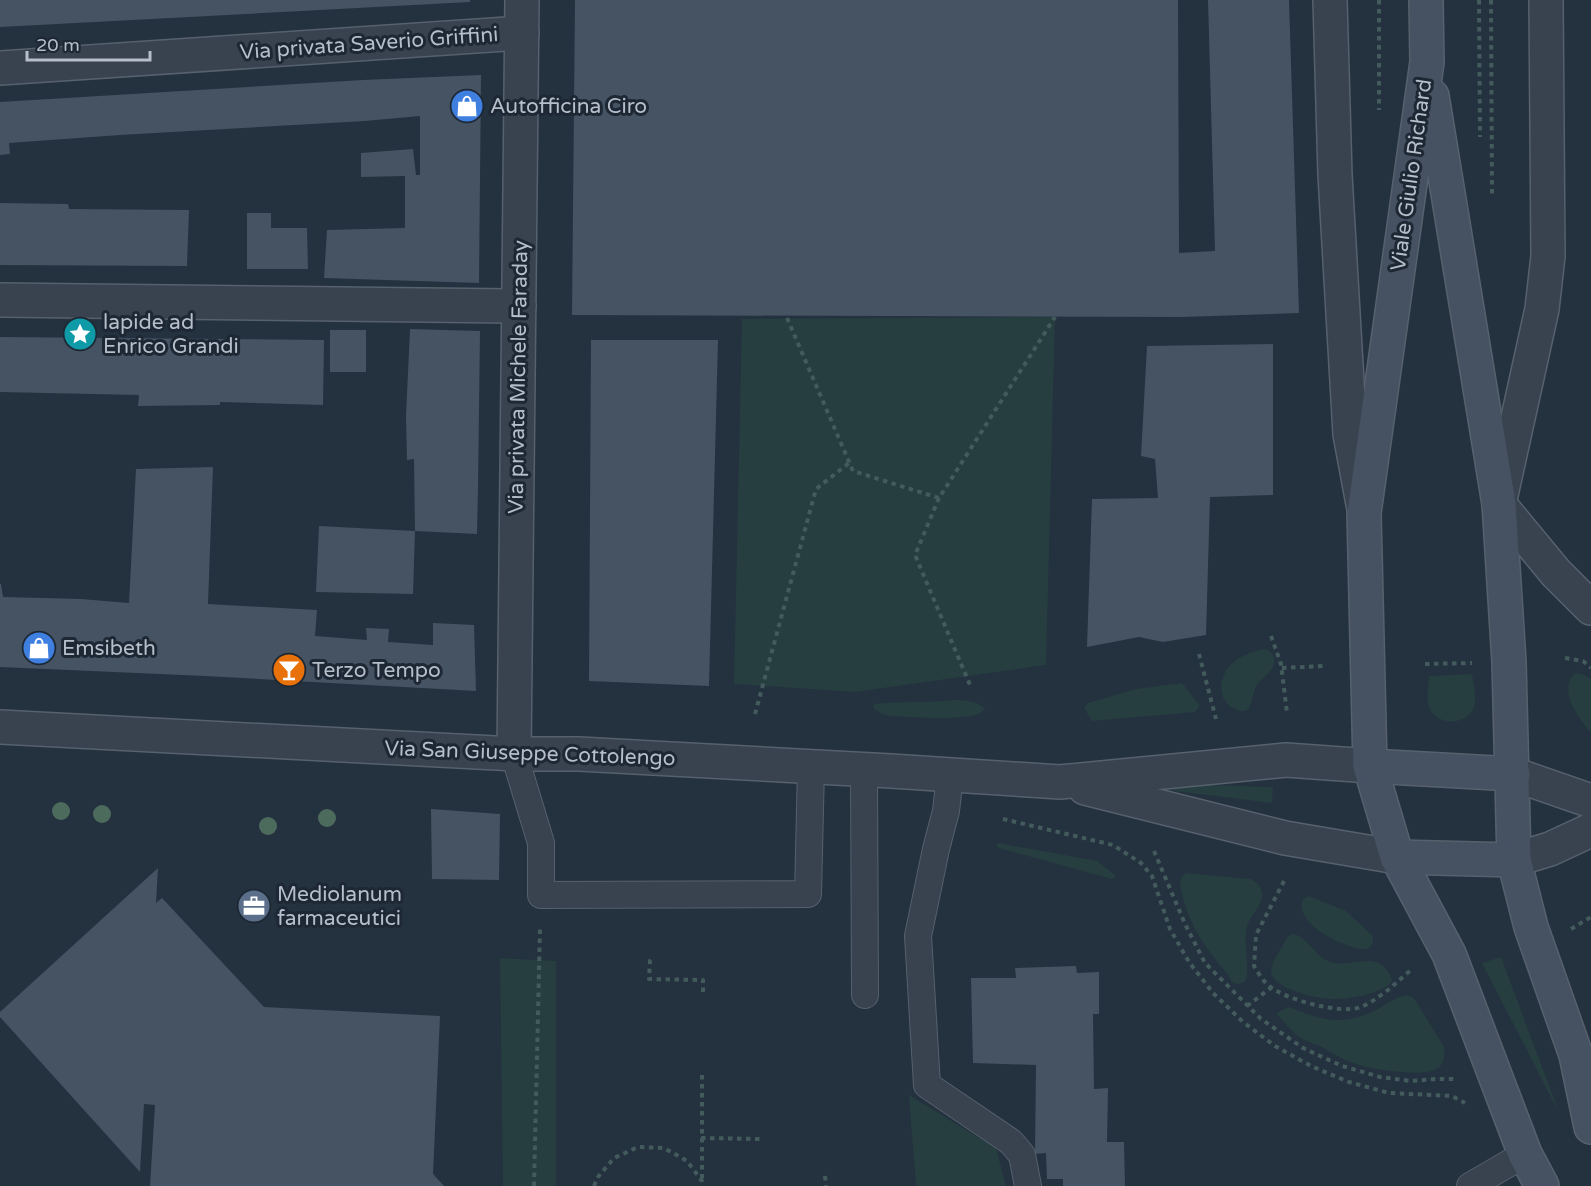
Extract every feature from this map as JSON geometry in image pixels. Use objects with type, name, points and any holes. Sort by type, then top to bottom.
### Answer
[{"type":"main road","points":[[1426,0],[1427,62]]},
{"type":"main road","name":"Viale Giulio Richard","points":[[1427,62],[1364,513],[1370,766],[1397,856],[1449,954],[1525,1154],[1542,1186]]},
{"type":"main road","name":"Viale Giulio Richard","points":[[1427,62],[1499,504],[1509,662],[1514,860],[1531,927],[1576,1055],[1591,1127]]},
{"type":"main road","points":[[1370,766],[1513,774]]},
{"type":"main road","points":[[1397,856],[1514,860]]},
{"type":"street","name":"Via privata Michele Faraday","points":[[514,754],[522,0]]},
{"type":"street","points":[[1330,0],[1335,175],[1350,434],[1364,513]]},
{"type":"street","points":[[1545,0],[1548,256],[1542,309],[1499,504],[1556,573],[1591,608]]},
{"type":"street","name":"Via privata Saverio Griffini","points":[[0,68],[522,33]]},
{"type":"street","points":[[0,300],[519,306]]},
{"type":"street","name":"Via San Giuseppe Cottolengo","points":[[0,727],[514,754],[579,754],[1060,782]]},
{"type":"street","points":[[1060,782],[1286,760],[1370,766]]},
{"type":"street","points":[[1513,774],[1591,801]]},
{"type":"street","points":[[1060,782],[1285,838],[1397,856]]},
{"type":"street","points":[[1514,860],[1551,849],[1591,830]]},
{"type":"lane","points":[[514,754],[541,843],[541,895],[808,894],[811,767]]},
{"type":"lane","points":[[864,770],[864,995]]},
{"type":"lane","points":[[950,775],[946,811],[918,936],[927,1085],[1011,1142],[1022,1155],[1028,1186]]},
{"type":"lane","points":[[1470,1186],[1525,1154]]},
{"type":"path","points":[[1379,0],[1380,116]]},
{"type":"path","points":[[1479,0],[1480,139]]},
{"type":"path","points":[[1491,0],[1491,197]]},
{"type":"path","points":[[970,685],[915,555],[939,498],[1055,317]]},
{"type":"path","points":[[787,318],[853,471],[939,498]]},
{"type":"path","points":[[755,714],[816,489],[849,463]]},
{"type":"path","points":[[1270,636],[1282,668],[1287,713]]},
{"type":"path","points":[[1199,654],[1216,719]]},
{"type":"path","points":[[1565,658],[1583,661],[1591,668]]},
{"type":"path","points":[[1425,664],[1474,663]]},
{"type":"path","points":[[1282,668],[1325,666]]},
{"type":"path","points":[[946,811],[977,812],[1113,845],[1141,863],[1152,876],[1170,929],[1189,962],[1213,993],[1244,1022],[1275,1046],[1311,1066],[1349,1082],[1389,1093],[1452,1096],[1467,1104]]},
{"type":"path","points":[[1154,851],[1185,924],[1205,963],[1261,1019],[1303,1048],[1342,1066],[1380,1077],[1411,1081],[1465,1079]]},
{"type":"path","points":[[1284,881],[1257,935],[1254,966],[1268,985],[1291,998],[1329,1008],[1358,1008],[1383,995],[1415,965]]},
{"type":"path","points":[[534,1186],[541,895]]},
{"type":"path","points":[[1569,931],[1591,917]]},
{"type":"path","points":[[651,960],[649,980],[703,980],[703,996]]},
{"type":"path","points":[[1247,1006],[1272,987]]},
{"type":"path","points":[[702,1075],[702,1184]]},
{"type":"path","points":[[701,1138],[762,1139]]},
{"type":"path","points":[[594,1186],[614,1158],[638,1147],[664,1148],[687,1161],[702,1184]]},
{"type":"path","points":[[825,1176],[826,1186]]},
{"type":"green space","points":[[1055,317],[1046,665],[855,692],[734,684],[742,319]]},
{"type":"green space","points":[[1265,649],[1273,655],[1273,667],[1257,685],[1248,709],[1240,711],[1233,708],[1223,698],[1221,691],[1226,671],[1242,656]]},
{"type":"green space","points":[[1575,673],[1591,679],[1591,733],[1576,712],[1569,696],[1570,680]]},
{"type":"green space","points":[[1472,674],[1475,702],[1473,710],[1467,716],[1460,720],[1444,721],[1431,712],[1427,693],[1429,676]]},
{"type":"green space","points":[[1182,683],[1200,706],[1195,712],[1092,721],[1084,708],[1088,703],[1136,689]]},
{"type":"green space","points":[[970,701],[985,708],[975,715],[935,718],[884,715],[873,706],[885,703]]},
{"type":"green space","points":[[1144,783],[1273,787],[1272,803],[1142,787]]},
{"type":"green space","points":[[998,843],[1097,861],[1115,875],[1115,878],[999,848],[996,846]]},
{"type":"green space","points":[[1186,873],[1250,879],[1260,888],[1261,901],[1247,926],[1247,975],[1246,980],[1242,983],[1237,984],[1231,981],[1195,928],[1181,888],[1181,880]]},
{"type":"green space","points":[[1309,896],[1346,911],[1373,936],[1371,946],[1367,949],[1353,947],[1336,941],[1318,930],[1304,916],[1303,899]]},
{"type":"green space","points":[[1293,934],[1304,939],[1322,958],[1328,961],[1341,964],[1368,961],[1380,964],[1389,973],[1392,981],[1373,993],[1338,999],[1316,997],[1286,987],[1273,977],[1271,967],[1288,936]]},
{"type":"green space","points":[[1501,957],[1556,1104],[1556,1107],[1482,963]]},
{"type":"green space","points":[[500,958],[556,961],[556,1186],[503,1186]]},
{"type":"green space","points":[[1406,995],[1414,998],[1444,1047],[1444,1060],[1434,1070],[1418,1073],[1382,1070],[1353,1063],[1299,1037],[1276,1013],[1289,1007],[1332,1020],[1352,1019]]},
{"type":"green space","points":[[909,1095],[996,1148],[1006,1186],[916,1186]]},
{"type":"building","points":[[0,0],[470,0],[470,2],[0,27]]},
{"type":"building","points":[[575,0],[1178,0],[1179,253],[1215,251],[1208,0],[1289,0],[1299,313],[1181,317],[572,315]]},
{"type":"building","points":[[481,75],[479,283],[324,278],[327,230],[405,228],[405,176],[361,177],[361,153],[413,149],[416,175],[420,175],[420,116],[9,143],[10,154],[0,155],[0,102]]},
{"type":"building","points":[[0,203],[68,204],[69,209],[189,210],[187,266],[0,265]]},
{"type":"building","points":[[247,213],[271,213],[271,228],[307,228],[308,269],[247,269]]},
{"type":"building","points":[[410,329],[480,331],[477,534],[415,531],[414,459],[407,460],[406,416]]},
{"type":"building","points":[[330,330],[366,330],[366,372],[330,372]]},
{"type":"building","points":[[0,337],[324,340],[323,405],[220,402],[220,405],[138,406],[139,395],[0,392]]},
{"type":"building","points":[[591,340],[718,340],[709,686],[589,681]]},
{"type":"building","points":[[1273,344],[1273,495],[1210,497],[1206,635],[1163,642],[1139,637],[1087,647],[1092,499],[1158,498],[1155,459],[1141,456],[1147,346]]},
{"type":"building","points":[[213,467],[208,604],[317,610],[315,636],[367,640],[366,628],[389,629],[388,642],[433,645],[433,623],[474,625],[476,691],[0,667],[0,584],[3,597],[129,603],[136,469]]},
{"type":"building","points":[[319,526],[415,531],[413,594],[316,592]]},
{"type":"building","points":[[431,809],[500,814],[499,880],[432,879]]},
{"type":"building","points":[[158,868],[156,903],[162,898],[264,1007],[440,1016],[433,1174],[444,1186],[150,1186],[155,1105],[144,1104],[140,1172],[0,1017],[0,1012]]},
{"type":"building","points":[[1076,966],[1077,973],[1099,972],[1099,1014],[1093,1014],[1094,1089],[1108,1088],[1107,1142],[1124,1142],[1125,1186],[1063,1186],[1063,1179],[1047,1179],[1046,1153],[1035,1154],[1036,1065],[973,1063],[971,978],[1016,978],[1015,968]]},
{"type":"place","name":"Autofficina Ciro","points":[[467,106]]},
{"type":"place","name":"lapide ad Enrico Grandi","points":[[80,334]]},
{"type":"place","name":"Emsibeth","points":[[39,648]]},
{"type":"place","name":"Terzo Tempo","points":[[289,670]]},
{"type":"place","name":"Mediolanum farmaceutici","points":[[254,906]]}]
